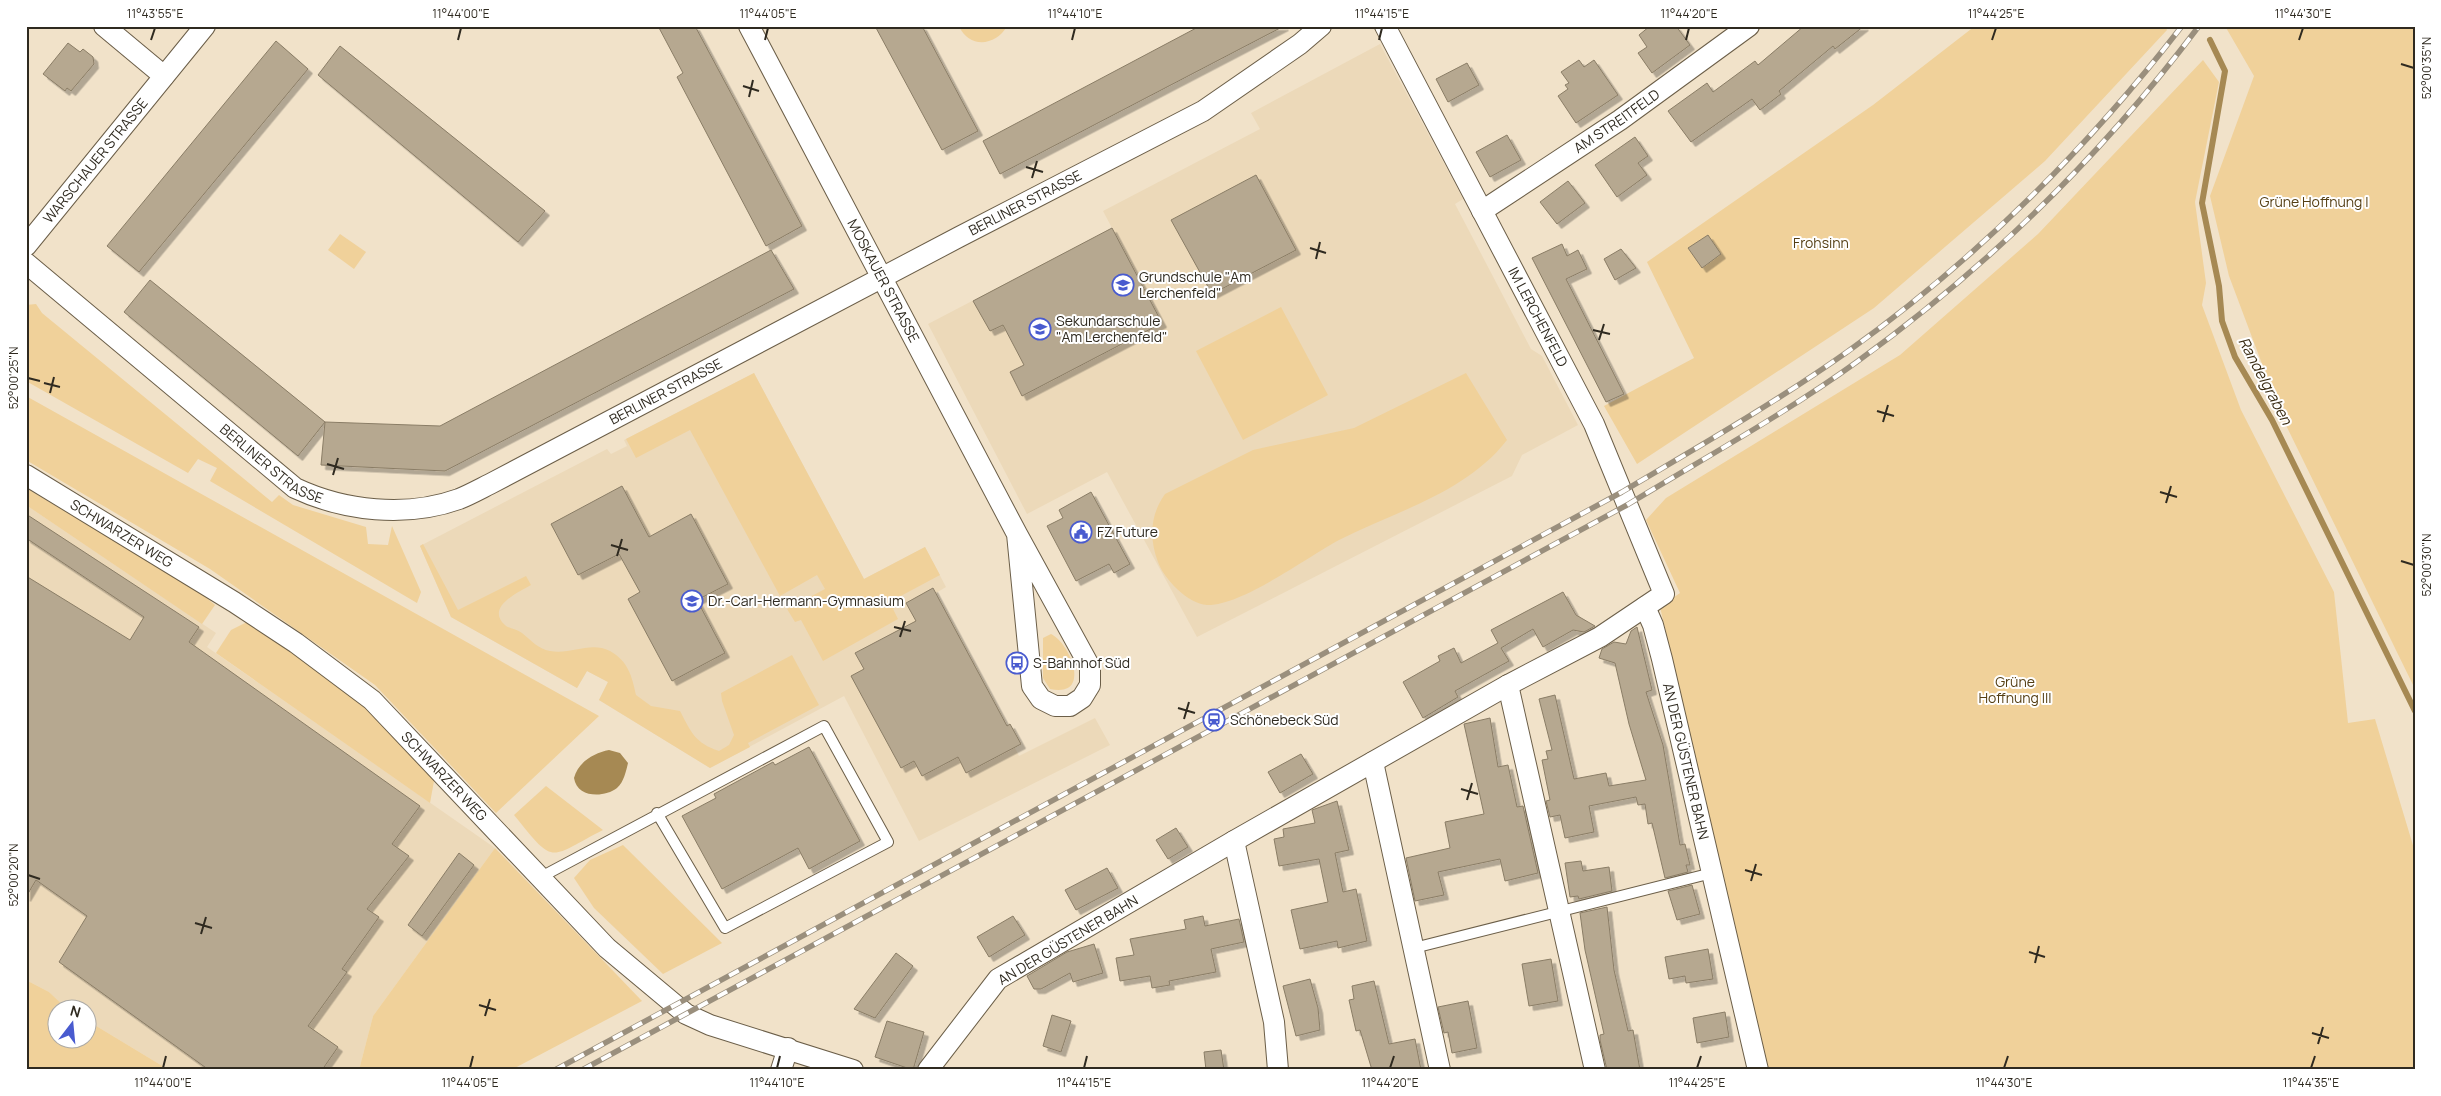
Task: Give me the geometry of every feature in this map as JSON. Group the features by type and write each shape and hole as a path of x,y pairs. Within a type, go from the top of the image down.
{"street":[{"path":"104,26 164,76"},
{"name":"WARSCHAUER STRASSE","path":"26,246 204,26"},
{"name":"MOSKAUER STRASSE","path":"749,26 1017,534 1090,667 1090,685 1082,698 1070,706 1055,706 1041,699 1032,686 1017,534"},
{"name":"BERLINER STRASSE","path":"26,263 294,488 319,499 346,506 390,509 427,506 458,499 482,488 881,278 1203,112 1300,44 1321,26"},
{"name":"IM LERCHENFELD","path":"1385,26 1594,424 1664,594 1644,607"},
{"name":"AM STREITFELD","path":"1482,211 1620,120 1749,26"},
{"name":"SCHWARZER WEG","path":"26,475 234,602 296,643 372,700 607,948 686,1014 710,1025 853,1070"},
{"name":"AN DER GÜSTENER BAHN","path":"928,1070 998,979 1234,841 1508,685 1600,637 1644,607 1653,625 1662,659 1758,1070"},
{"path":"1508,685 1595,1070"},
{"path":"1373,762 1440,1070"},
{"path":"1234,841 1274,1022 1278,1070"},
{"path":"781,1070 788,1048"}],"lane":[{"path":"541,877 657,813 824,726 888,842 724,928 657,813"},
{"path":"1414,948 1712,873"}],"shaded area":[{"path":"1380,44 1463,199 1455,204 1531,349 1542,356 1578,425 1522,455 1512,476 1197,637 1107,472 1027,514 928,324 1112,228 1103,211 1260,129 1251,113"},
{"name":"Dr.-Carl-Hermann-Gymnasium","path":"754,373 864,579 925,547 946,587 936,593 1005,721 1001,723 1004,728 1010,724 1021,744 1015,748 1019,756 1095,718 1110,745 919,841 844,696 710,768 599,700 608,682 587,671 577,688 451,617 420,546 607,449 611,454 627,446 624,440"},
{"path":"26,505 216,633 207,647 495,848 373,1016 359,1070 169,1070 98,1027 98,998 55,998 49,992 26,980"},
{"path":"609,750 620,753 628,763 621,783 612,791 598,795 585,793 576,785 574,778 576,772 587,759"}],"green space":[{"path":"959,26 1007,26 996,38 983,42 969,39"},
{"name":"Frohsinn","path":"1975,26 2165,26 2167,30 2045,161 1874,308 1637,464 1604,406 1694,358 1647,262 1873,105"},
{"name":"Grüne Hoffnung I","path":"2225,26 2415,26 2415,689 2282,417 2229,276 2210,196 2254,76"},
{"name":"Grüne Hoffnung III","path":"2203,60 2219,82 2195,202 2206,283 2202,305 2241,410 2334,592 2348,723 2375,719 2415,852 2415,1070 1768,1070 1660,607 1680,593 1646,520 1666,498 1900,355 2038,234"},
{"path":"340,234 366,252 354,269 328,250"},
{"path":"36,304 42,313 272,502 279,495 293,505 366,527 368,544 388,545 392,526 421,592 417,603 210,481 217,468 198,459 188,473 26,381 26,305"},
{"path":"1281,307 1328,395 1243,440 1196,351"},
{"path":"754,373 864,579 925,547 940,575 897,598 898,606 893,609 898,619 823,661 801,620 795,622 787,609 825,589 817,575 780,596 690,430 636,458 626,439"},
{"path":"1466,373 1507,440 1471,474 1451,487 1406,510 1339,540 1256,589 1238,598 1221,603 1207,605 1192,600 1171,583 1161,569 1153,544 1152,527 1156,510 1165,494 1253,450 1354,428"},
{"path":"26,396 599,716 496,813 375,685 210,569 26,460"},
{"path":"26,488 197,590 215,605 202,624 26,505"},
{"path":"423,544 458,610 526,576 531,585 512,596 501,606 500,618 505,625 520,632 538,646 550,651 558,652 595,647 610,651 625,664 633,682 636,695 651,706 680,711 695,736 711,748 719,751 729,745 734,735 721,693 792,655 819,705 748,743 750,747 710,768 599,700 608,682 587,671 577,688 451,617 420,546"},
{"path":"247,622 270,635 357,698 430,771 434,781 430,803 216,653 231,630"},
{"path":"1051,634 1065,648 1071,658 1074,669 1074,678 1071,686 1063,690 1050,689 1043,678 1043,638"},
{"path":"546,786 603,830 562,851 546,850 514,815"},
{"path":"623,845 722,943 663,974 594,908 574,878 590,860"},
{"path":"495,848 642,1001 511,1070 359,1070 373,1016"},
{"path":"26,980 49,992 55,998 48,998 48,1048 98,1048 98,1027 169,1070 26,1070"}],"building":[{"path":"658,26 695,26 802,226 766,246 677,77 683,73"},
{"path":"875,26 922,26 978,131 942,150"},
{"path":"1200,26 1284,26 1000,174 983,141"},
{"path":"1650,26 1676,26 1690,45 1652,73 1638,53 1647,47 1639,35"},
{"path":"1804,26 1864,26 1835,49 1833,46 1779,91 1781,94 1760,110 1752,99 1691,142 1668,111 1707,83 1713,92 1755,61 1758,65"},
{"path":"276,41 308,69 139,272 107,246"},
{"path":"68,43 80,52 83,49 93,57 94,64 71,91 67,88 65,91 43,74"},
{"path":"340,46 545,211 518,242 318,75"},
{"path":"1579,60 1584,67 1594,60 1618,95 1576,123 1558,96 1568,89 1565,85 1569,83 1561,72"},
{"path":"1467,63 1479,85 1448,102 1436,79"},
{"path":"1507,135 1521,160 1490,177 1476,152"},
{"path":"1635,137 1648,156 1638,163 1647,175 1617,197 1595,165"},
{"path":"1256,175 1296,250 1212,294 1171,220"},
{"path":"1568,181 1585,203 1557,224 1540,202"},
{"path":"1112,228 1162,323 1022,396 1010,372 1024,365 1003,325 990,331 973,301"},
{"path":"1708,235 1721,254 1702,268 1688,248"},
{"path":"1562,244 1567,256 1578,250 1587,269 1566,279 1624,394 1606,402 1532,258"},
{"path":"1621,249 1636,268 1615,280 1604,259"},
{"path":"771,250 794,289 445,471 321,465 325,422 440,426"},
{"path":"150,280 325,422 298,456 124,312"},
{"path":"622,486 649,537 691,514 728,584 697,600 725,653 672,681 628,599 640,592 619,554 578,575 551,524"},
{"name":"FZ Future","path":"1091,492 1130,564 1114,573 1109,564 1076,581 1047,526 1063,518 1059,510"},
{"path":"26,514 199,627 189,642 420,806 392,844 409,856 367,909 379,917 342,969 347,972 308,1026 338,1047 322,1070 209,1070 59,962 87,916 36,880 26,897 26,576 130,640 144,617 26,538"},
{"path":"933,588 1007,726 1010,724 1021,744 966,773 958,757 922,776 914,761 901,768 851,676 864,669 855,653 916,621 906,603"},
{"path":"1563,592 1576,615 1595,626 1584,632 1573,630 1543,647 1533,629 1501,648 1509,661 1455,691 1458,697 1423,718 1403,682 1440,661 1438,656 1454,648 1461,663 1498,643 1491,630"},
{"path":"1637,627 1652,690 1646,692 1663,745 1680,845 1685,844 1690,865 1686,865 1688,872 1665,878 1652,823 1648,824 1645,804 1638,805 1636,797 1589,806 1594,832 1565,838 1560,815 1550,817 1546,801 1550,800 1542,760 1548,759 1546,751 1552,750 1539,699 1555,695 1574,779 1606,773 1609,786 1646,780 1629,724 1615,663 1599,658 1602,649 1614,642 1626,644 1631,631"},
{"path":"1490,718 1498,767 1508,765 1517,807 1523,806 1538,873 1505,881 1500,859 1438,872 1444,895 1415,901 1406,858 1450,848 1445,822 1484,814 1464,724"},
{"path":"809,747 860,841 809,869 798,848 722,889 682,816 716,798 714,794 773,762 775,765"},
{"path":"1301,754 1313,774 1280,793 1268,772"},
{"path":"1337,801 1349,850 1335,853 1343,892 1356,889 1367,941 1338,948 1337,941 1300,949 1291,910 1328,902 1319,859 1279,866 1274,839 1284,837 1283,829 1315,823 1312,810"},
{"path":"1176,828 1188,847 1168,859 1156,840"},
{"path":"459,853 474,865 422,936 408,925"},
{"path":"1581,861 1583,871 1609,867 1612,891 1579,899 1578,896 1570,897 1565,863"},
{"path":"1107,868 1118,888 1076,910 1065,890"},
{"path":"1692,885 1700,914 1677,920 1668,891"},
{"path":"1607,907 1614,970 1628,1031 1633,1030 1640,1070 1607,1070 1600,1040 1600,1035 1604,1034 1585,950 1580,913"},
{"path":"1013,916 1025,935 989,957 977,937"},
{"path":"1203,916 1205,926 1239,919 1244,942 1211,949 1216,972 1169,981 1170,985 1152,988 1150,976 1120,981 1116,958 1134,955 1130,939 1186,929 1184,920"},
{"path":"1094,944 1103,973 1073,982 1070,973 1041,989 1034,989 1027,976 1067,952"},
{"path":"1708,949 1713,979 1686,983 1685,976 1669,979 1665,957"},
{"path":"896,953 913,966 875,1018 854,1009"},
{"path":"1551,959 1558,1001 1529,1006 1522,964"},
{"path":"1310,979 1318,1008 1320,1030 1296,1036 1283,986"},
{"path":"1374,981 1389,1044 1415,1039 1421,1070 1372,1070 1360,1030 1356,1031 1349,1000 1354,999 1352,986"},
{"path":"1468,1001 1477,1048 1452,1053 1448,1032 1444,1033 1438,1007"},
{"path":"1725,1012 1729,1037 1697,1043 1693,1018"},
{"path":"1052,1015 1071,1021 1061,1052 1043,1046"},
{"path":"887,1021 924,1032 913,1070 875,1057"},
{"path":"1221,1050 1224,1070 1206,1070 1204,1052"}],"waterway":[{"name":"Randelgraben","path":"2210,40 2225,71 2202,203 2219,286 2222,321 2235,357 2272,420 2415,711"}],"railway":[{"path":"555,1070 1622,492 1792,389 1894,317 1983,242 2026,201 2107,116 2182,26"},
{"path":"582,1070 1627,505 1802,399 1858,361 1906,325 1998,247 2041,206 2124,119 2199,26"}],"place":[{"name":"Grundschule \"Am Lerchenfeld\"","path":"1123,285"},
{"name":"Sekundarschule \"Am Lerchenfeld\"","path":"1040,329"},
{"name":"FZ Future","path":"1081,532"},
{"name":"Dr.-Carl-Hermann-Gymnasium","path":"692,601"},
{"name":"S-Bahnhof Süd","path":"1017,663"},
{"name":"Schönebeck Süd","path":"1214,720"}]}
